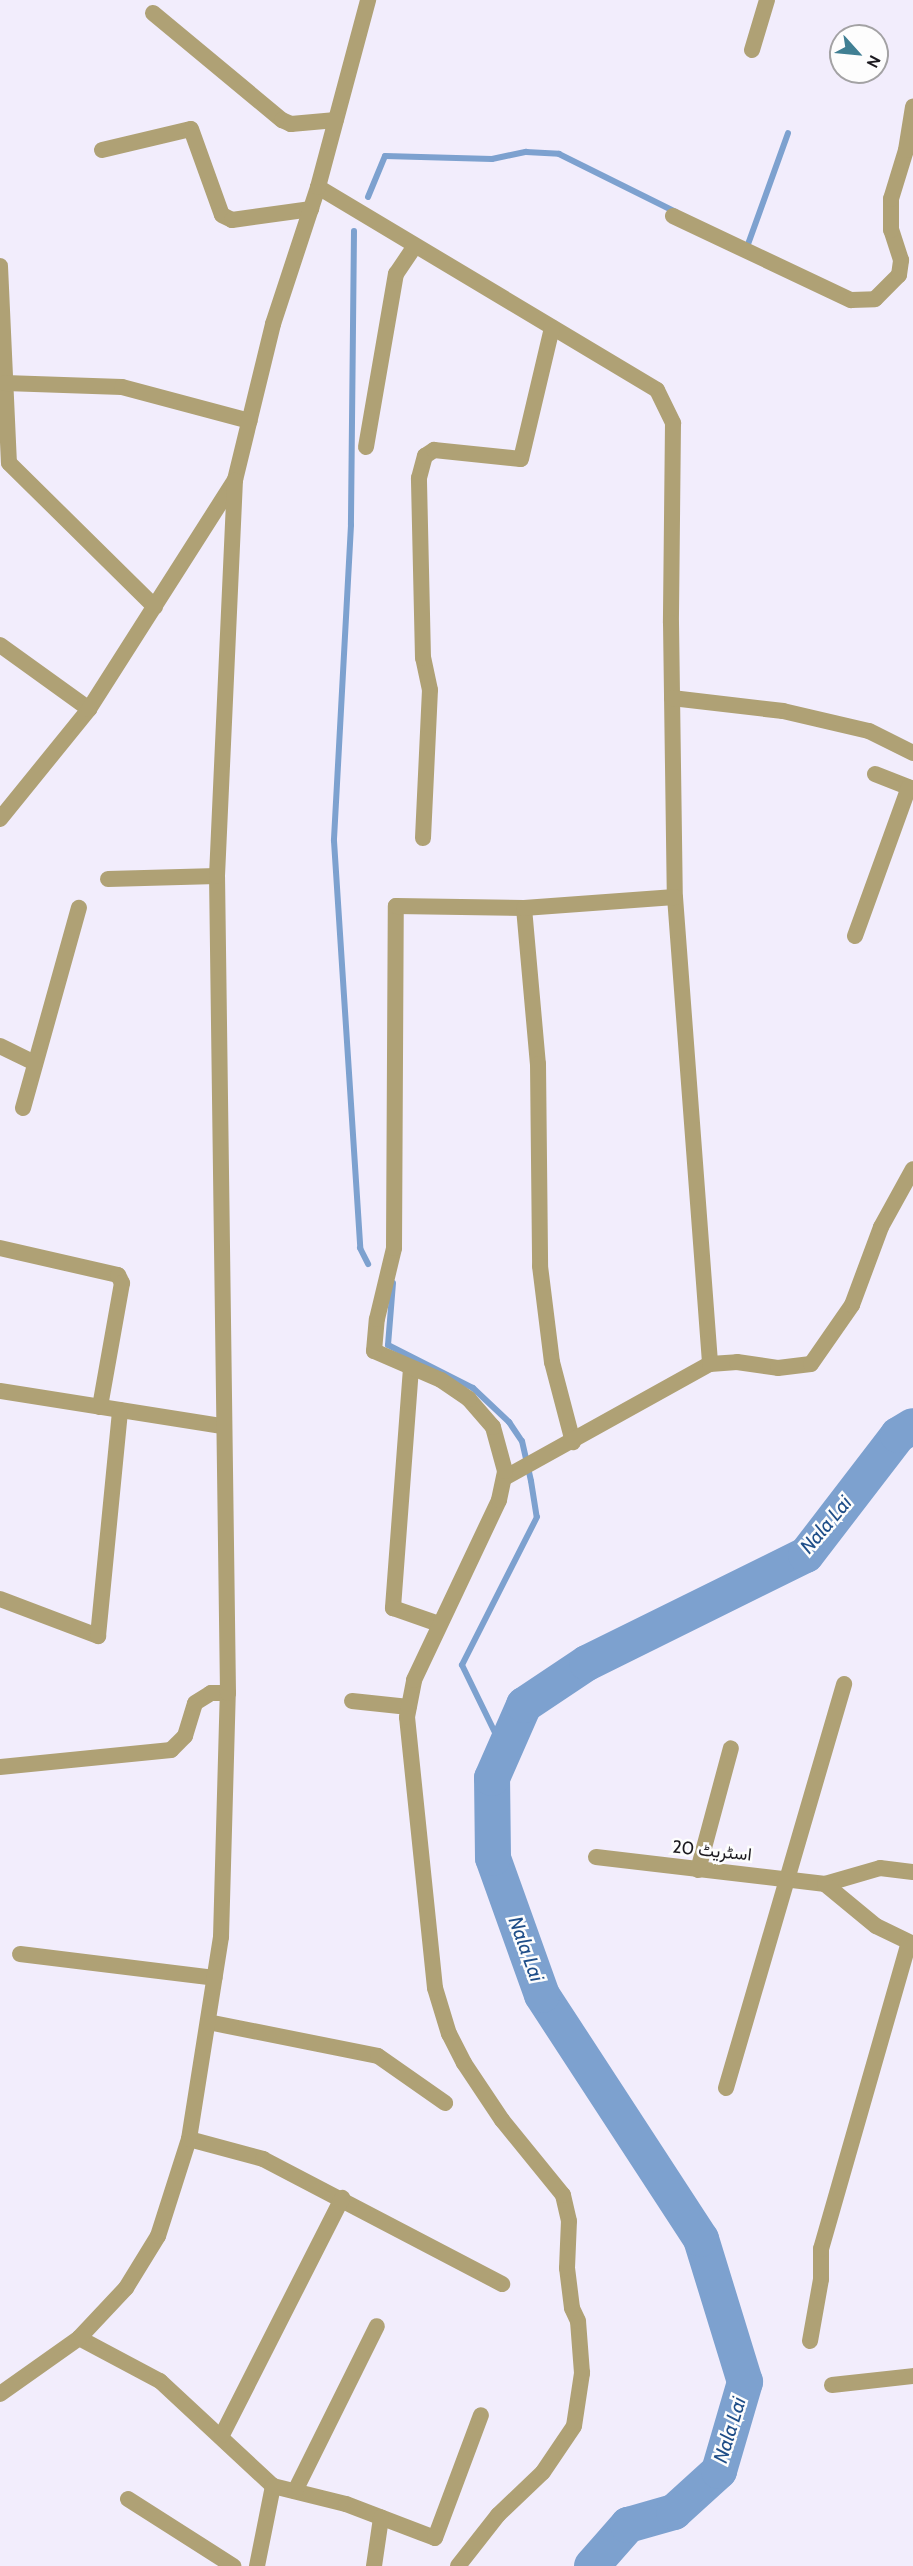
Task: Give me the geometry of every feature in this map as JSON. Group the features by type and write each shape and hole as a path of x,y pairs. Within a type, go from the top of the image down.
{"street":[{"path":"0,2394 79,2338 126,2288 149,2255 189,2139 215,1978 221,1937 228,1693 222,1426 217,876 235,480 273,324 318,187 368,0"},
{"path":"752,50 767,0"},
{"path":"153,13 282,120 291,124 336,120"},
{"path":"673,216 851,300 875,299 899,275 901,260 891,231 891,199 906,150 913,107"},
{"path":"102,150 191,129 222,215 232,220 310,209"},
{"path":"318,187 657,390 673,423 672,698 675,897 710,1364"},
{"path":"366,447 396,274 415,246"},
{"path":"0,266 9,462 155,607"},
{"path":"423,838 430,690 423,658 419,478 425,456 434,450 521,459 552,328"},
{"path":"5,383 122,387 250,421"},
{"path":"0,819 89,710 235,480"},
{"path":"0,645 89,710"},
{"path":"672,698 783,711 869,731 913,753"},
{"path":"855,936 911,788 875,774"},
{"path":"108,879 217,876"},
{"path":"458,2566 498,2515 543,2472 574,2426 582,2373 578,2321 572,2308 567,2268 569,2221 562,2195 502,2120 464,2063 449,2034 435,1988 413,1787 409,1707 414,1680 439,1623 500,1500 504,1478 499,1441 483,1413 441,1380 374,1351 377,1318 394,1248 396,906 524,908 675,897"},
{"path":"22,1108 79,908"},
{"path":"524,908 538,1064 540,1266 552,1362 573,1442"},
{"path":"0,1046 35,1063"},
{"path":"504,1478 540,1461 710,1364 737,1362 778,1368 811,1364 852,1305 881,1227 913,1169"},
{"path":"0,1248 118,1275 122,1283 100,1407"},
{"path":"411,1368 393,1608 439,1623"},
{"path":"0,1391 222,1426"},
{"path":"0,1599 98,1636 120,1410"},
{"path":"726,2088 771,1944 786,1878 843,1684"},
{"path":"0,1767 171,1750 186,1736 195,1703 211,1693 228,1693"},
{"path":"351,1701 409,1707"},
{"path":"698,1870 731,1748"},
{"name":"اسٹریٹ 20","path":"596,1857 825,1884 880,1868 913,1872"},
{"path":"810,2341 821,2279 821,2249 911,1943 876,1926 825,1884"},
{"path":"20,1954 215,1978"},
{"path":"208,2022 378,2056 445,2103"},
{"path":"189,2139 263,2159 342,2198 502,2284"},
{"path":"222,2435 342,2198"},
{"path":"295,2491 377,2326"},
{"path":"79,2338 160,2381 222,2435 273,2486 346,2504 435,2538 481,2415"},
{"path":"832,2385 913,2376"},
{"path":"257,2566 273,2486"},
{"path":"128,2499 232,2566"},
{"path":"374,2566 381,2518"}],"waterway":[{"path":"747,247 788,133"},
{"path":"368,197 385,156 492,159 526,152 559,154 676,212"},
{"path":"354,231 351,525 334,841 360,1248 368,1264"},
{"path":"393,1283 388,1345 473,1388 509,1422 522,1441 537,1517 462,1665 504,1751"},
{"name":"Nala Lai","path":"592,2566 628,2525 674,2512 719,2471 745,2382 701,2239 542,1995 493,1858 492,1778 524,1705 587,1663 806,1555 898,1435 913,1426"}]}
